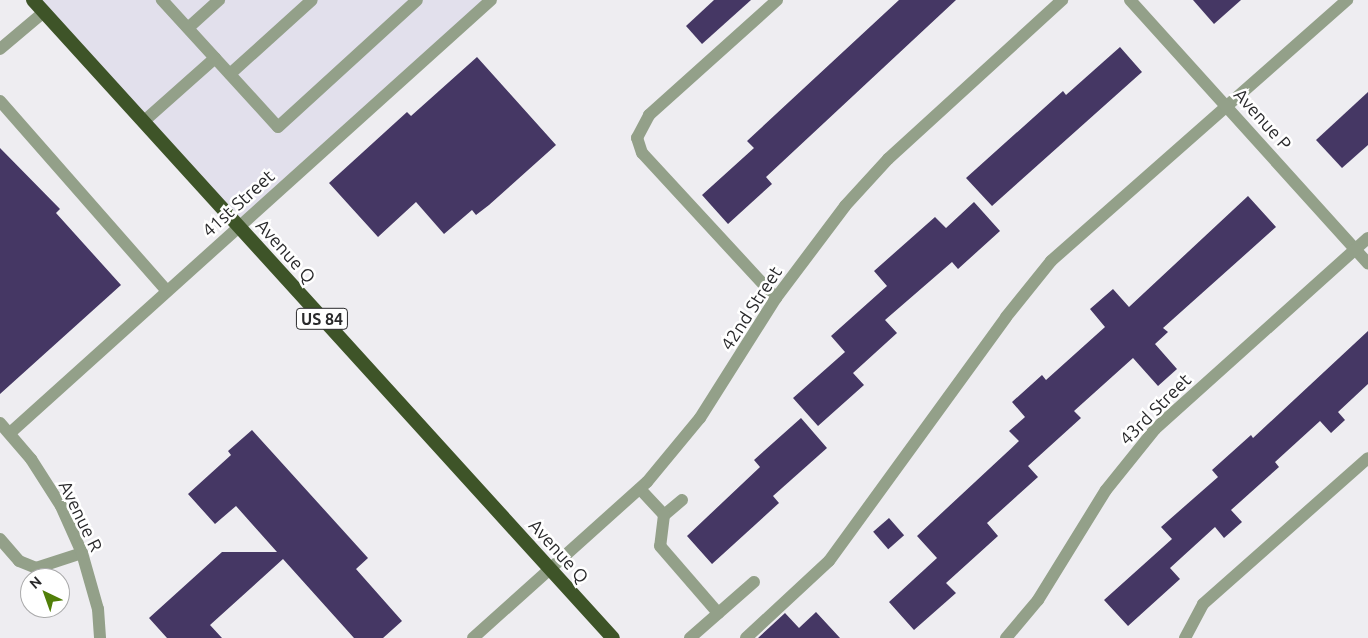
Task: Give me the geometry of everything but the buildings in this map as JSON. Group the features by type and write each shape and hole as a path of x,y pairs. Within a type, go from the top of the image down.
{"highway":[{"name":"Avenue Q","path":"33,0 612,638"}],"street":[{"path":"162,0 278,127 416,0"},
{"path":"188,28 219,0"},
{"path":"230,74 312,0"},
{"name":"41st Street","path":"10,433 491,0"},
{"path":"776,298 642,153 637,138 649,116 778,0"},
{"name":"42nd Street","path":"473,638 552,571 640,489 700,418 776,298 845,206 888,159 1062,0"},
{"name":"Avenue P","path":"1130,0 1229,106 1368,263"},
{"path":"746,638 829,562 1006,317 1051,261 1229,106 1346,0"},
{"path":"0,49 44,12"},
{"path":"143,122 215,58"},
{"path":"0,101 167,291"},
{"name":"43rd Street","path":"1006,638 1038,600 1112,483 1155,429 1368,238"},
{"name":"Avenue R","path":"0,423 32,460 61,506 82,553 98,609 100,638"},
{"path":"1184,638 1203,604 1368,458"},
{"path":"640,489 664,516"},
{"path":"682,500 664,516 660,546 718,613"},
{"path":"0,539 19,561 36,568 82,553"},
{"path":"690,638 754,582"}],"shaded area":[{"path":"33,0 491,0 238,226"}]}
